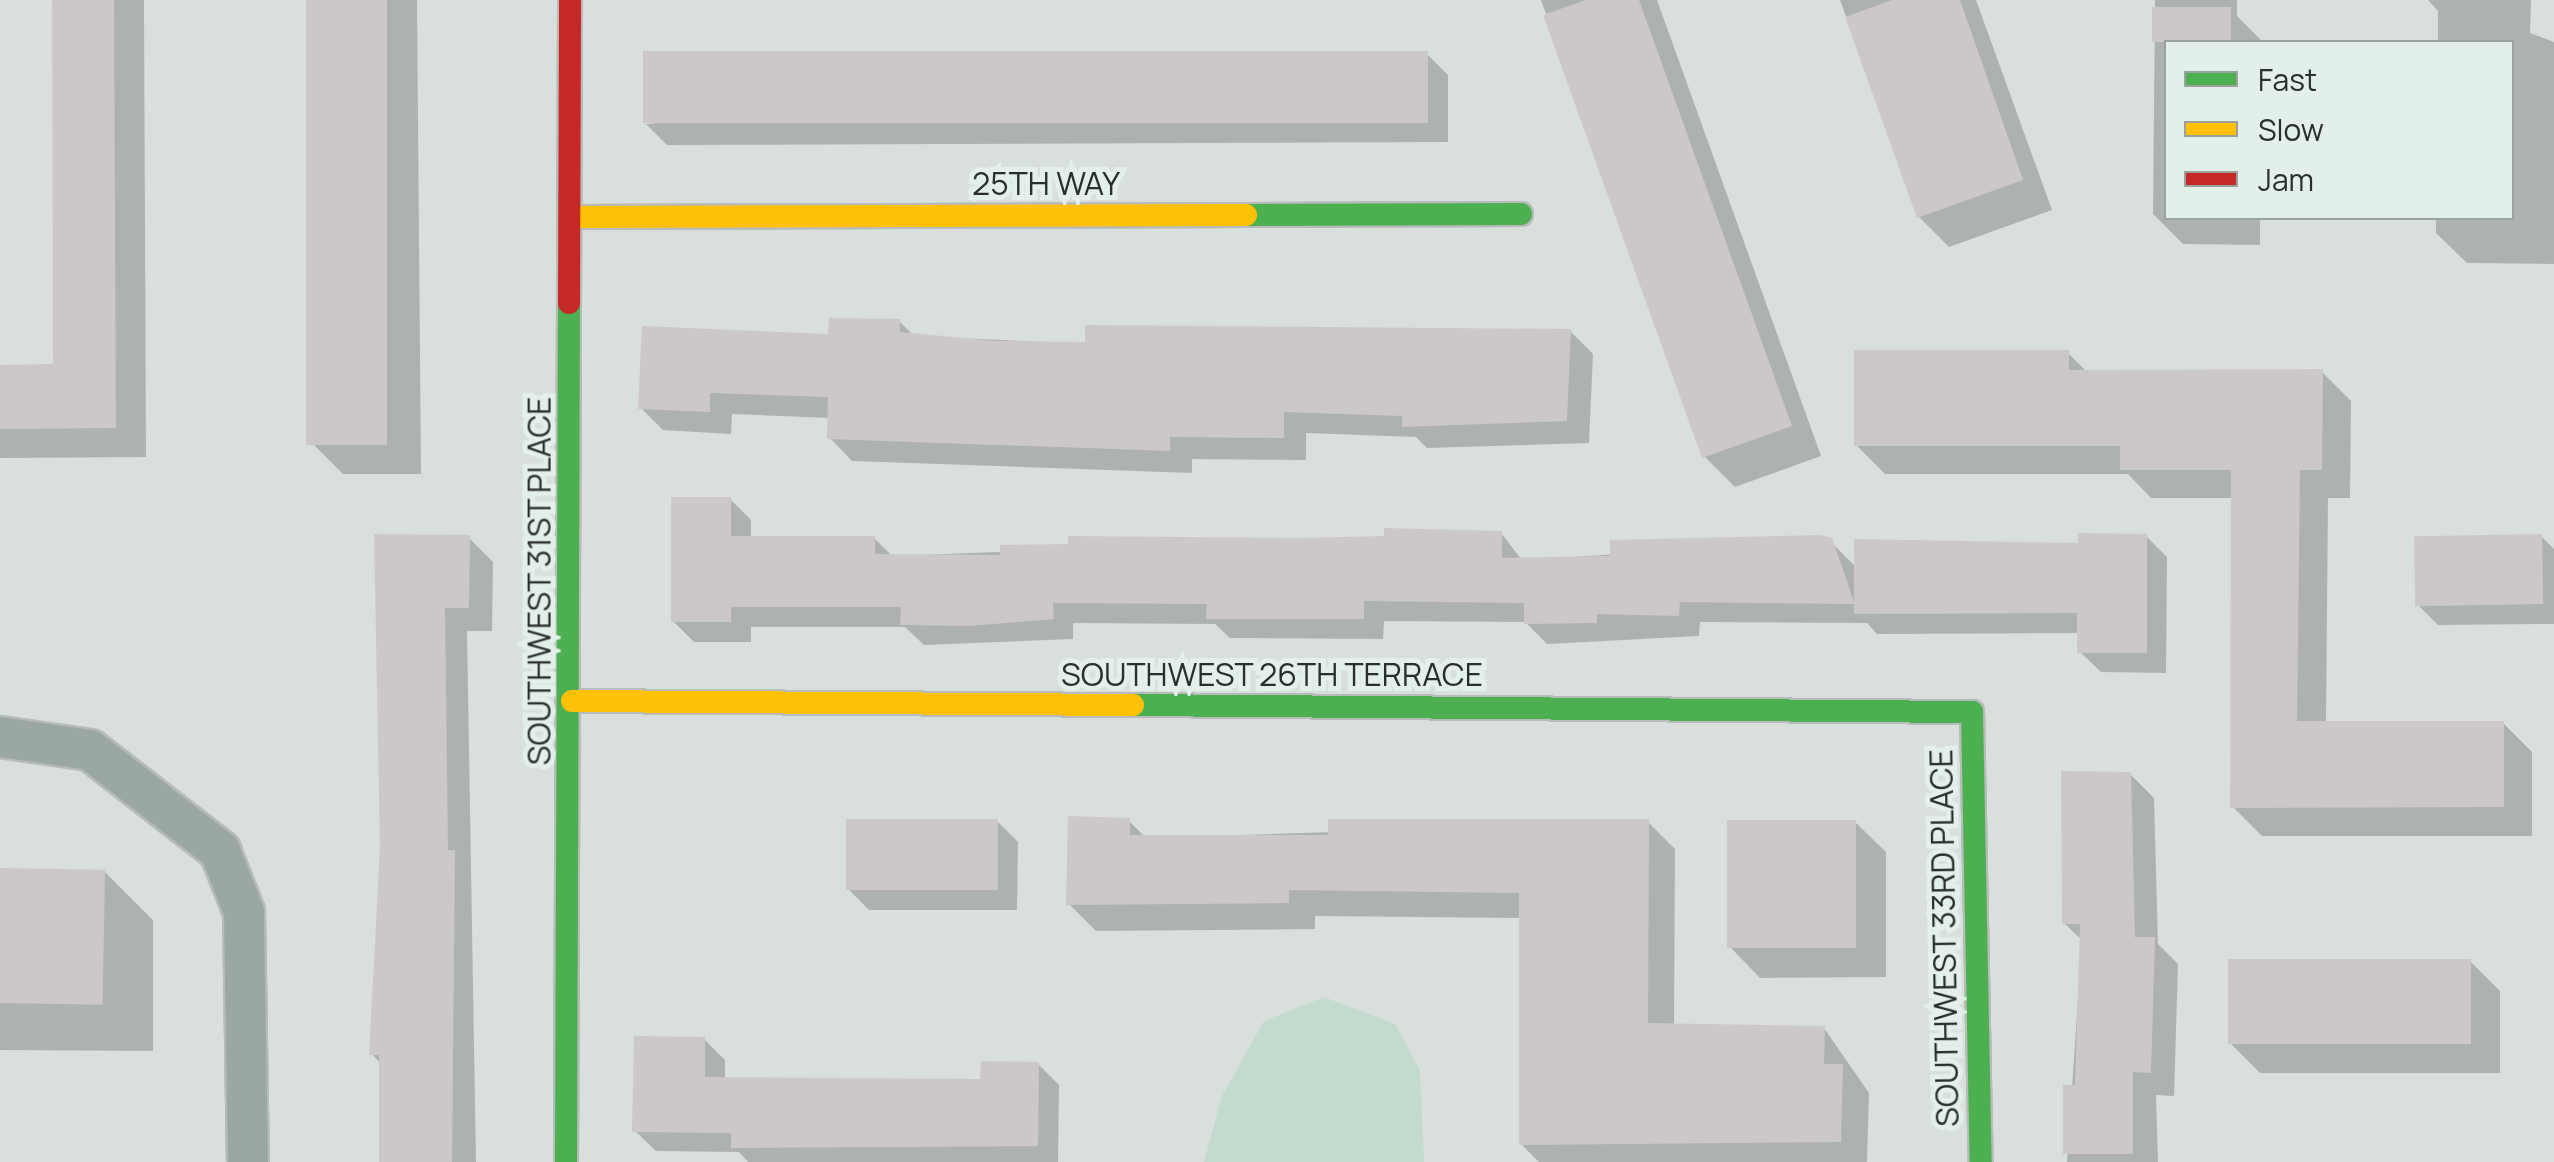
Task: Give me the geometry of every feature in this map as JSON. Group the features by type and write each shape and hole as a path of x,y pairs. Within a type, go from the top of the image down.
{"street":[{"name":"SOUTHWEST 31ST PLACE","path":"566,1162 572,701 570,0"},
{"name":"25TH WAY","path":"572,217 1520,214"},
{"name":"SOUTHWEST 26TH TERRACE","path":"572,701 1972,712"},
{"name":"SOUTHWEST 33RD PLACE","path":"1972,712 1982,1162"},
{"path":"0,737 90,750 157,793 220,850 244,912 248,1162"}],"green space":[{"path":"1324,997 1395,1024 1420,1070 1424,1162 1204,1162 1222,1096 1264,1021"}],"building":[{"path":"52,0 114,0 116,428 0,429 0,365 53,364"},
{"path":"306,0 387,0 387,445 306,445"},
{"path":"1586,0 1639,0 1792,426 1702,458 1543,15"},
{"path":"1892,0 1960,0 2023,180 1917,218 1845,17"},
{"path":"2152,7 2231,7 2231,40 2152,42"},
{"path":"643,51 1428,51 1428,123 643,123"},
{"path":"829,318 900,319 900,332 996,341 1085,342 1085,325 1571,329 1567,421 1402,427 1402,416 1284,412 1284,438 1170,437 1170,451 827,439 828,397 710,393 710,412 638,409 642,326 828,334"},
{"path":"1854,350 2069,350 2069,370 2323,369 2322,470 2300,470 2297,721 2504,721 2504,807 2230,808 2231,470 2120,470 2120,446 1854,446"},
{"path":"671,497 731,497 731,536 875,536 875,554 1000,555 1000,545 1068,544 1068,536 1384,536 1384,528 1502,531 1502,558 1610,556 1610,540 1820,535 1832,538 1854,602 1854,539 2078,543 2078,533 2147,534 2147,653 2077,653 2077,613 1854,614 1854,604 1680,602 1679,616 1597,614 1597,623 1524,624 1524,603 1364,601 1364,619 1206,619 1207,604 1053,603 1054,619 970,626 900,625 901,607 731,607 731,622 671,622"},
{"path":"374,534 470,535 469,608 445,608 448,850 455,850 452,1162 379,1162 379,1055 369,1055 380,848"},
{"path":"2542,534 2543,604 2415,606 2414,536"},
{"path":"2061,771 2131,772 2135,937 2155,937 2151,1073 2133,1072 2133,1154 2063,1154 2063,1085 2075,1085 2080,924 2062,924"},
{"path":"1068,816 1130,818 1130,835 1328,835 1328,819 1649,819 1648,1023 1825,1026 1824,1064 1843,1064 1841,1142 1519,1145 1519,893 1289,890 1289,903 1066,905"},
{"path":"846,819 998,819 998,890 846,890"},
{"path":"1727,820 1856,820 1856,948 1727,948"},
{"path":"0,868 105,870 103,1005 0,1003"},
{"path":"2228,959 2471,959 2471,1044 2228,1044"},
{"path":"634,1036 705,1037 705,1077 980,1079 981,1061 1039,1062 1038,1146 731,1148 731,1133 632,1132"}],"traffic: fast":[{"path":"1246,215 1521,214"},
{"path":"566,1162 569,303"},
{"path":"1133,705 1972,712 1981,1162"}],"traffic: slow":[{"path":"572,217 1246,215"},
{"path":"572,701 1133,705"}],"traffic: jam":[{"path":"569,303 570,0"}]}
